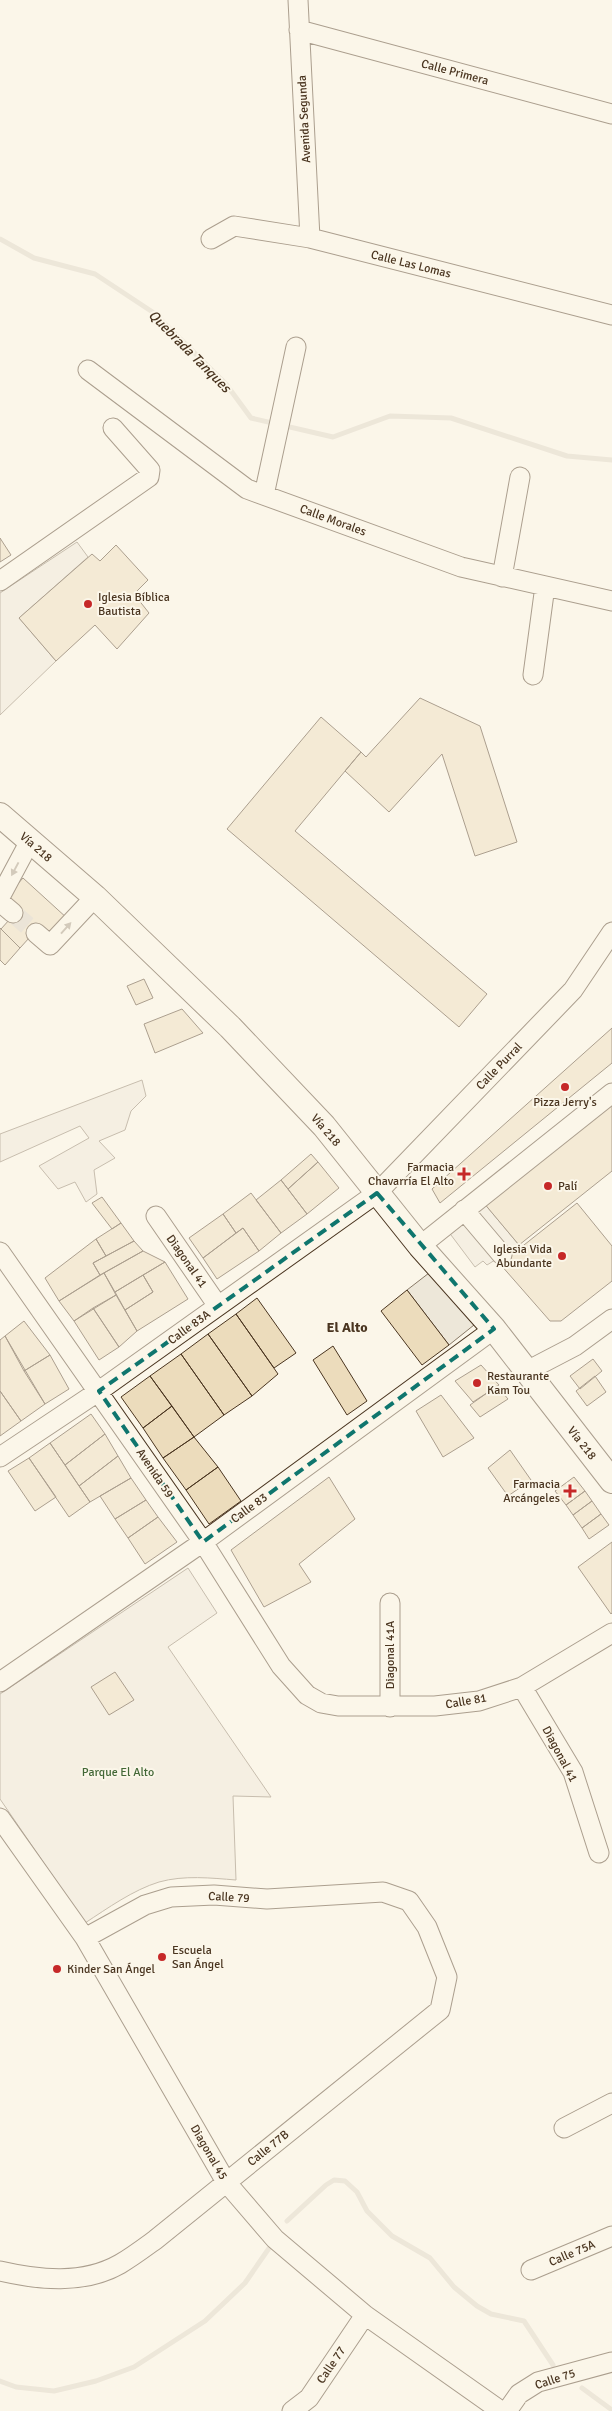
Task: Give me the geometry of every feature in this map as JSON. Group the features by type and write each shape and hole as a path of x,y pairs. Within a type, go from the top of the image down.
{"main road":[{"name":"Vía 218","path":"0,815 95,897 250,1049 324,1126 420,1246 494,1329 612,1481"}],"street":[{"name":"Avenida Segunda","path":"298,0 310,238"},
{"name":"Calle Primera","path":"299,30 612,114"},
{"name":"Calle Las Lomas","path":"211,239 234,226 310,238 612,315"},
{"path":"264,495 296,347"},
{"name":"Calle Morales","path":"88,370 247,489 461,567 612,601"},
{"path":"0,581 149,477 150,470 113,428"},
{"path":"502,577 520,477"},
{"path":"533,675 545,586"},
{"path":"0,897 30,841"},
{"path":"36,933 50,945 95,897"},
{"name":"Calle Purral","path":"377,1193 573,990 612,932"},
{"path":"420,1246 612,1093"},
{"name":"Calle 83A","path":"0,1457 99,1391 377,1193"},
{"path":"464,1210 502,1255"},
{"name":"Diagonal 41","path":"156,1216 218,1306"},
{"name":"Avenida 59","path":"0,1252 99,1391 202,1542 282,1666 307,1695"},
{"path":"527,1371 575,1346 612,1319"},
{"name":"Calle 83","path":"0,1682 202,1542 494,1329"},
{"name":"Diagonal 41A","path":"390,1603 390,1707"},
{"name":"Calle 81","path":"307,1695 321,1703 338,1706 436,1706 480,1701 522,1687 612,1633"},
{"name":"Diagonal 41","path":"522,1687 572,1772 599,1853"},
{"name":"Diagonal 45","path":"0,1818 85,1938 226,2182 275,2239 365,2315 501,2411"},
{"name":"Calle 79","path":"85,1938 145,1905 171,1897 214,1895 267,1899 383,1892 409,1901 427,1927 447,1978 440,2010"},
{"name":"Calle 77B","path":"0,2271 40,2280 81,2277 118,2265 155,2240 440,2010"},
{"path":"564,2128 612,2103"},
{"name":"Calle 75A","path":"531,2270 612,2236"},
{"name":"Calle 77","path":"292,2411 309,2398 365,2315"},
{"name":"Calle 75","path":"507,2411 519,2394 538,2382 612,2362"}],"highlighted area":[{"path":"377,1193 494,1329 203,1542 99,1391"}],"green space":[{"path":"142,1080 146,1096 131,1111 125,1130 99,1141 115,1158 94,1170 97,1194 86,1202 75,1182 58,1189 39,1166 89,1138 80,1126 0,1162 0,1134"},
{"name":"Parque El Alto","path":"188,1568 217,1613 168,1647 271,1797 233,1796 236,1880 188,1878 159,1882 130,1895 85,1923 0,1799 0,1694"}],"shaded area":[{"path":"77,542 88,557 19,618 56,661 0,715 0,593"},
{"path":"483,1202 519,1245 487,1265 483,1261 475,1267 448,1231"},
{"path":"429,1273 474,1325 449,1345 407,1290"}],"building":[{"path":"0,538 11,555 0,562"},
{"name":"Iglesia Bíblica Bautista","path":"116,545 148,580 134,594 149,613 117,649 95,625 56,661 19,618 92,554 100,561"},
{"path":"420,698 480,726 517,842 475,856 442,754 389,812 345,771 361,752 366,757"},
{"path":"321,717 361,752 295,831 487,994 459,1027 227,829"},
{"path":"23,878 68,919 51,938 39,927 20,948 1,929 18,910 5,898"},
{"path":"0,928 20,948 5,965 0,960"},
{"path":"144,979 153,998 136,1005 127,986"},
{"path":"182,1009 203,1033 155,1053 144,1024"},
{"path":"612,1028 612,1063 440,1203 432,1189"},
{"name":"Palí","path":"612,1100 612,1171 519,1245 483,1202"},
{"path":"311,1154 318,1162 288,1189 281,1180"},
{"path":"318,1162 339,1188 307,1214 288,1189"},
{"path":"281,1180 307,1214 281,1233 256,1200"},
{"path":"251,1193 281,1233 259,1251 243,1228 236,1233 223,1214"},
{"path":"102,1197 121,1223 112,1229 92,1203"},
{"name":"Iglesia Vida Abundante","path":"577,1203 612,1246 612,1281 561,1321 550,1321 500,1264"},
{"path":"223,1214 236,1233 203,1258 189,1238"},
{"path":"121,1223 134,1241 106,1256 96,1239"},
{"path":"243,1228 259,1251 217,1279 203,1258"},
{"path":"96,1239 106,1256 93,1263 100,1275 59,1301 45,1278"},
{"path":"134,1241 143,1251 100,1275 93,1263"},
{"path":"143,1251 165,1262 115,1292 104,1273"},
{"path":"165,1262 188,1299 137,1331 125,1310 153,1292 143,1275"},
{"path":"104,1273 116,1295 74,1321 59,1301"},
{"path":"143,1275 153,1292 125,1310 115,1292"},
{"path":"407,1290 449,1345 422,1365 381,1311"},
{"path":"116,1295 137,1331 119,1347 93,1308"},
{"path":"257,1298 296,1353 274,1368 236,1314"},
{"path":"93,1308 119,1347 99,1360 74,1321"},
{"path":"236,1314 278,1374 252,1396 208,1334"},
{"path":"24,1321 50,1355 24,1371 5,1336"},
{"path":"208,1334 252,1396 224,1415 181,1354"},
{"path":"5,1336 45,1404 21,1421 0,1391 0,1340"},
{"path":"333,1346 367,1401 347,1415 313,1360"},
{"path":"181,1354 224,1415 194,1437 150,1376"},
{"path":"50,1355 69,1389 45,1404 24,1371"},
{"path":"593,1359 602,1371 580,1389 570,1376"},
{"name":"Restaurante Kam Tou","path":"481,1365 499,1385 473,1402 455,1381"},
{"path":"150,1376 172,1406 143,1428 121,1397"},
{"path":"595,1376 606,1392 587,1406 576,1391"},
{"path":"497,1386 508,1399 480,1417 470,1405"},
{"path":"0,1391 21,1421 0,1436"},
{"path":"441,1395 474,1438 443,1457 416,1411"},
{"path":"172,1406 194,1437 163,1458 143,1428"},
{"path":"91,1414 105,1434 65,1465 50,1443"},
{"path":"105,1434 118,1456 79,1486 65,1465"},
{"path":"194,1437 218,1467 186,1490 163,1458"},
{"path":"50,1443 90,1502 69,1517 29,1458"},
{"path":"510,1450 531,1480 508,1496 488,1468"},
{"path":"118,1456 131,1478 90,1502 79,1486"},
{"path":"29,1458 56,1497 35,1511 8,1471"},
{"path":"218,1467 241,1501 209,1524 186,1490"},
{"path":"329,1477 355,1519 299,1564 311,1582 264,1607 231,1550"},
{"name":"Farmacia Arcángeles","path":"574,1477 585,1491 566,1505 555,1491"},
{"path":"131,1478 146,1500 115,1519 100,1496"},
{"path":"585,1491 592,1501 573,1515 566,1505"},
{"path":"146,1500 158,1517 128,1538 115,1519"},
{"path":"592,1501 601,1514 582,1528 573,1515"},
{"path":"601,1514 609,1525 589,1539 582,1528"},
{"path":"158,1517 177,1542 145,1564 128,1538"},
{"path":"612,1542 612,1613 611,1614 578,1567"},
{"path":"115,1672 134,1700 109,1715 91,1687"}],"waterway":[{"name":"Quebrada Tanques","path":"0,239 34,258 95,274 154,313 226,384 251,418 333,437 390,416 451,418 567,456 612,460"},
{"path":"287,2221 326,2185 334,2180 345,2181 357,2192 367,2211 392,2236 430,2258 454,2287 477,2306 491,2314 524,2321 553,2365"},
{"path":"0,2381 16,2387 54,2391 96,2381 134,2367 205,2321 245,2283 274,2241"},
{"path":"582,2388 612,2410"}],"tunnel":[{"path":"13,913 36,933"}],"place":[{"name":"Iglesia Bíblica Bautista","path":"88,604"},
{"name":"Pizza Jerry's","path":"565,1087"},
{"name":"Farmacia Chavarría El Alto","path":"464,1174"},
{"name":"Palí","path":"548,1186"},
{"name":"Iglesia Vida Abundante","path":"562,1256"},
{"name":"Restaurante Kam Tou","path":"477,1383"},
{"name":"Farmacia Arcángeles","path":"570,1491"},
{"name":"Escuela San Ángel","path":"162,1957"},
{"name":"Kinder San Ángel","path":"57,1969"}],"district":[{"name":"El Alto","path":"347,1327"}]}
